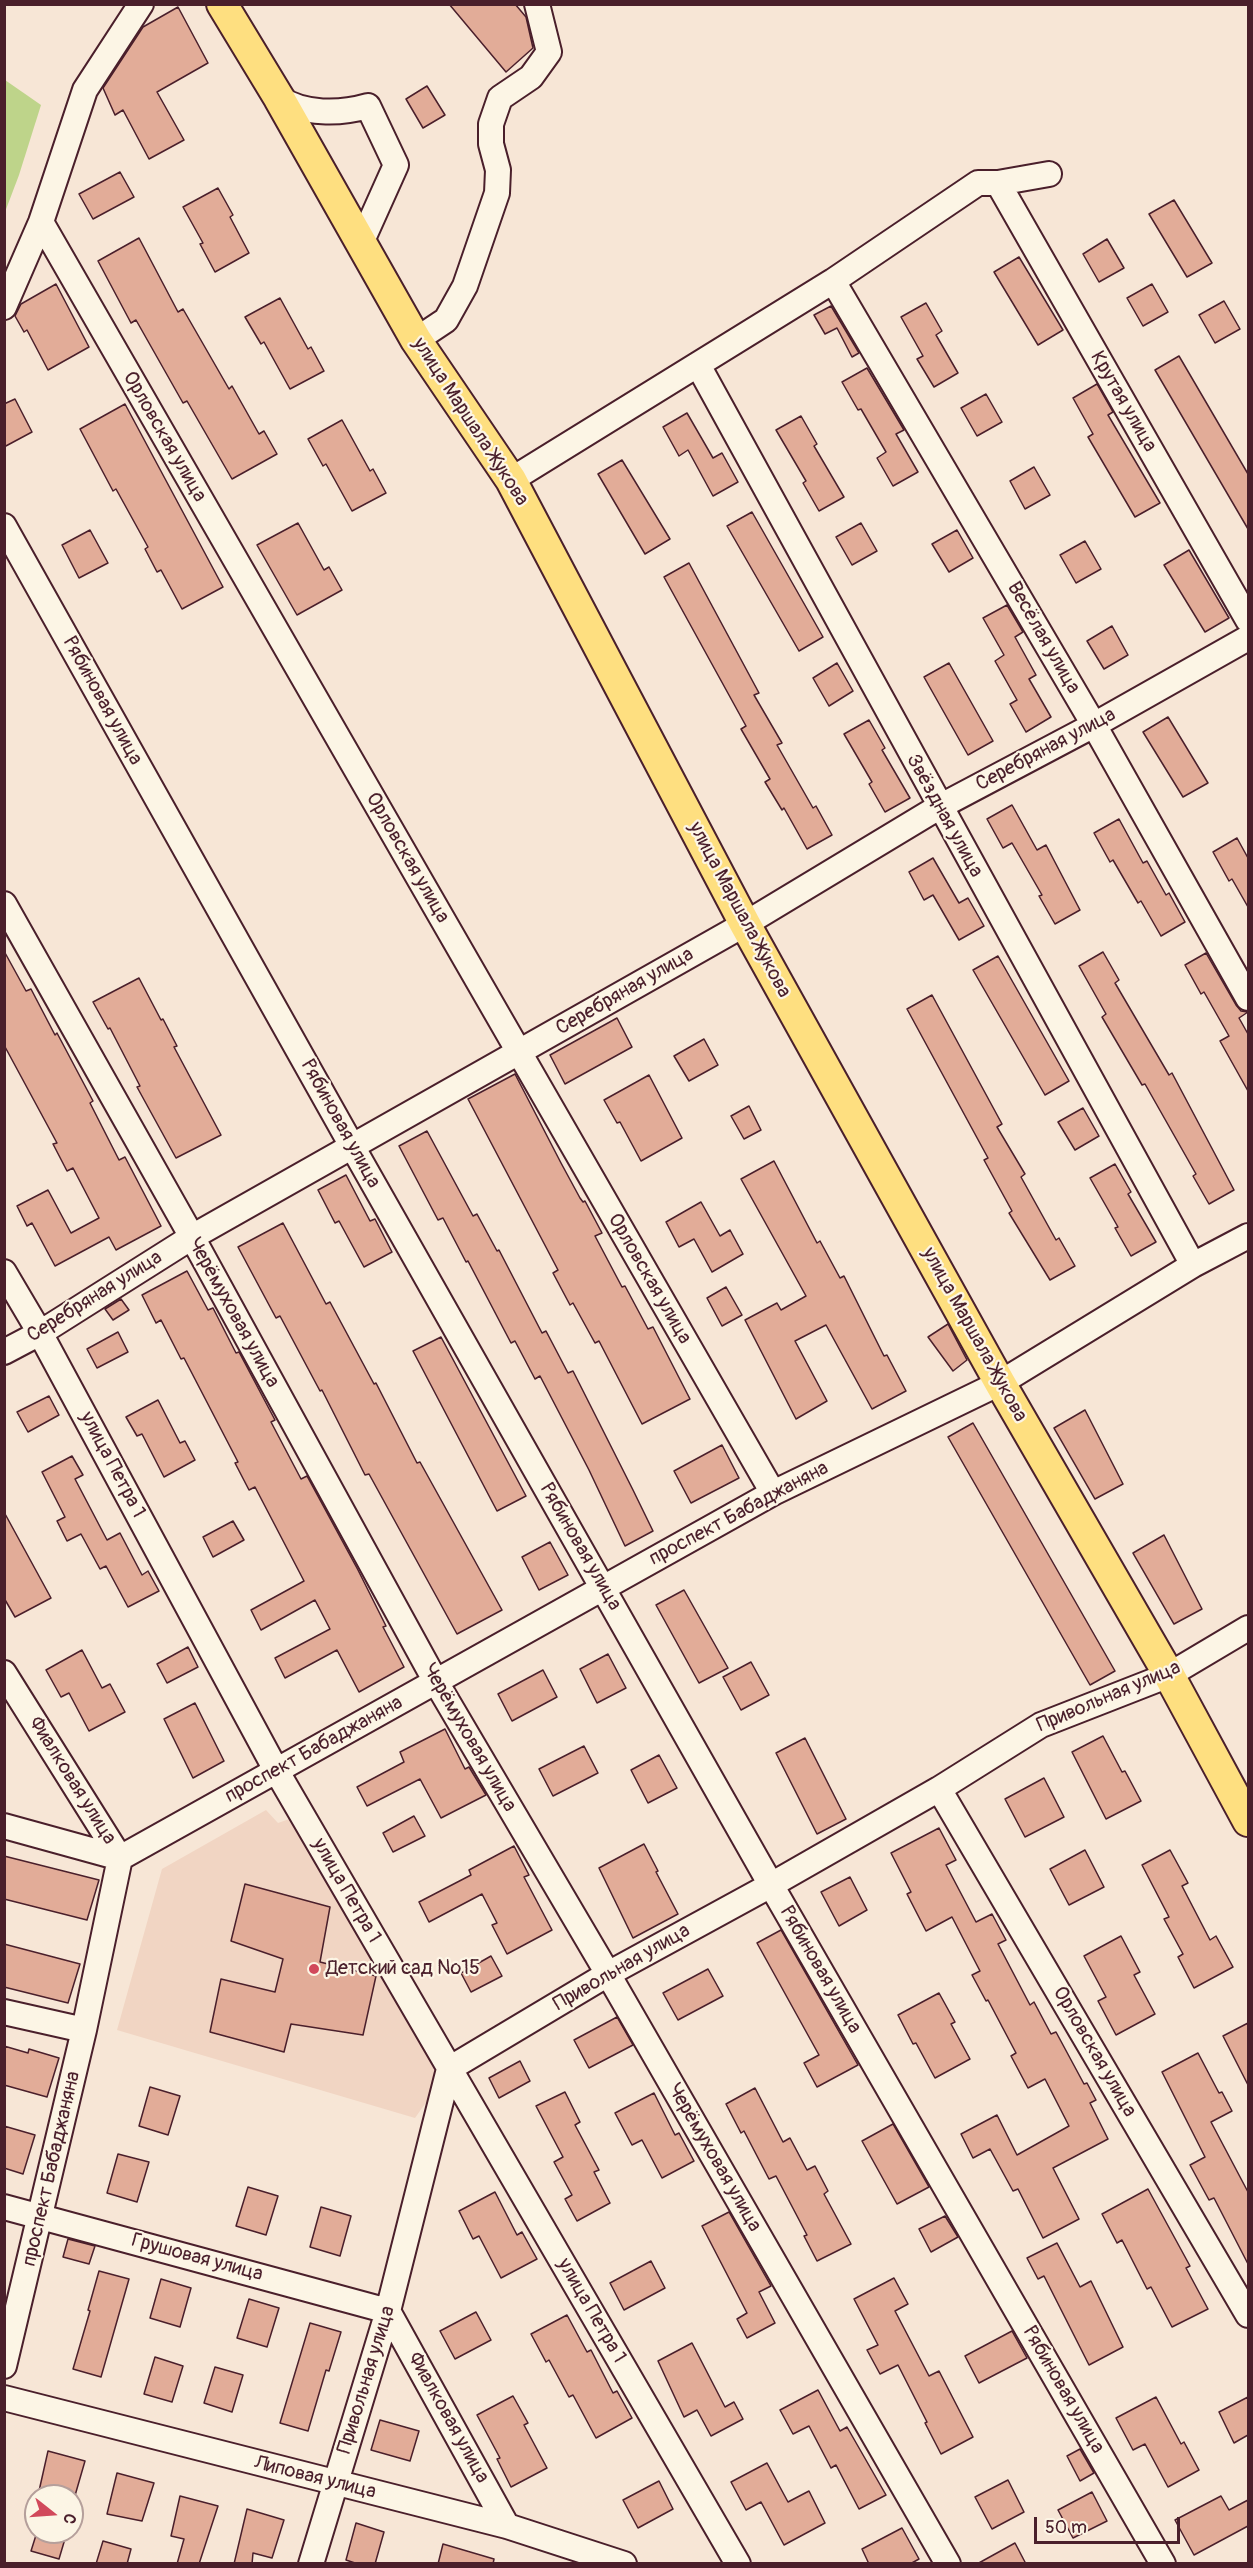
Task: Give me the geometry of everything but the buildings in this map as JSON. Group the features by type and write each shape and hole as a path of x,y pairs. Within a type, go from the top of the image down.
{"main road":[{"name":"улица Маршала Жукова","path":"222,4 279,99 416,340 511,480 745,924 1000,1383 1169,1674 1248,1821"}],"street":[{"path":"4,307 41,222 84,90 141,4"},
{"path":"416,340 446,320 465,286 497,193 498,170 491,144 491,124 500,98 531,77 549,52 537,4"},
{"path":"279,99 293,108 346,112 368,106 396,165 361,243"},
{"path":"511,480 833,281 978,183 998,183 1049,174"},
{"name":"Крутая улица","path":"998,183 1248,620"},
{"name":"Орловская улица","path":"41,222 773,1493"},
{"name":"Весёлая улица","path":"833,281 1094,724 1248,998"},
{"name":"Звёздная улица","path":"698,365 939,807 1193,1265"},
{"name":"Рябиновая улица","path":"4,526 771,1885 1163,2564"},
{"name":"Серебряная улица","path":"4,1352 40,1333 192,1237 745,924 939,807 1248,638"},
{"name":"Черёмуховая улица","path":"4,904 192,1237 436,1683 608,1974 948,2564"},
{"name":"проспект Бабаджаняна","path":"4,2366 84,2031 120,1858 773,1493 1000,1383 1193,1265 1248,1236"},
{"name":"улица Петра 1","path":"4,1272 40,1333 276,1770 738,2564"},
{"name":"Привольная улица","path":"311,2564 388,2311 449,2069 608,1974 771,1885 939,1789 1041,1725 1169,1674 1248,1628"},
{"name":"Фиалковая улица","path":"4,1673 120,1858"},
{"name":"Орловская улица","path":"939,1789 1248,2314"},
{"path":"4,1826 120,1858"},
{"path":"4,2012 84,2031"},
{"name":"Грушовая улица","path":"4,2207 388,2311"},
{"name":"Фиалковая улица","path":"388,2311 507,2526"},
{"name":"Липовая улица","path":"4,2398 507,2526 624,2564"}],"shaded area":[{"path":"266,1810 278,1823 295,1817 446,2074 415,2118 117,2030 162,1869"}],"green space":[{"path":"5,80 41,105 5,212"}],"place":[{"name":"Детский сад №15","path":"314,1969"}]}
